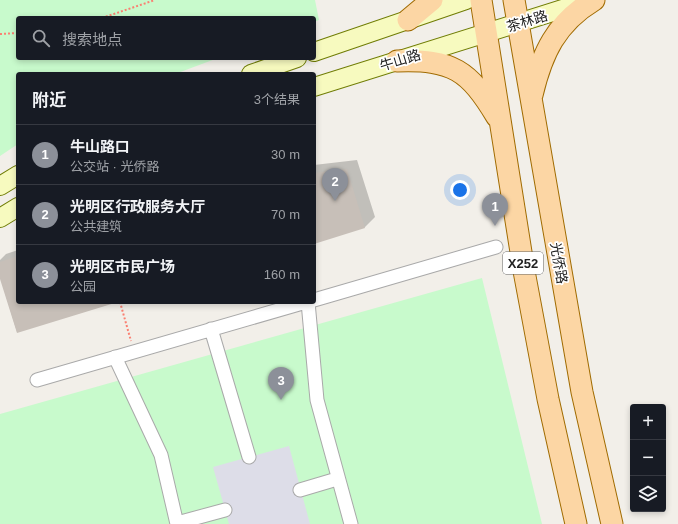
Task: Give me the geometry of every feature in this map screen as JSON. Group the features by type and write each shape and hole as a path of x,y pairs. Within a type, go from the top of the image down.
{"main road":[{"path":"408,20 432,0"},
{"name":"X252","path":"481,0 524,271 548,399 576,524"},
{"name":"光侨路","path":"514,0 582,392 612,524"},
{"path":"531,101 543,58 553,38 575,12 592,0"},
{"path":"397,61 439,62 457,70 476,86 501,123"}],"street":[{"path":"316,51 466,0"},
{"name":"茶林路","path":"487,33 592,0"},
{"name":"牛山路","path":"316,86 487,33"},
{"path":"257,72 292,60"},
{"path":"0,186 16,176"},
{"path":"0,218 16,208"},
{"path":"316,299 496,248"},
{"path":"36,380 300,304"},
{"path":"307,304 317,400 351,524"},
{"path":"211,329 249,457"},
{"path":"115,357 161,455 177,523 225,510"},
{"path":"300,490 338,479"}],"path":[{"path":"108,16 155,0"},
{"path":"0,34 16,33"},
{"path":"121,304 134,351"}],"green space":[{"path":"0,0 315,0 319,20 316,21 316,16 16,16 16,60 213,60 180,72 16,72 16,145 0,156"},
{"path":"482,278 542,524 0,524 0,414"}],"shaded area":[{"path":"289,446 310,524 229,524 213,467"}],"building":[{"path":"347,169 365,228 316,243 316,173"},
{"path":"16,257 16,304 111,304 17,333 0,279 0,262"}],"place":[{"name":"光明区行政服务大厅","path":"335,201"},
{"name":"牛山路口","path":"495,226"},
{"name":"光明区市民广场","path":"281,400"}]}
